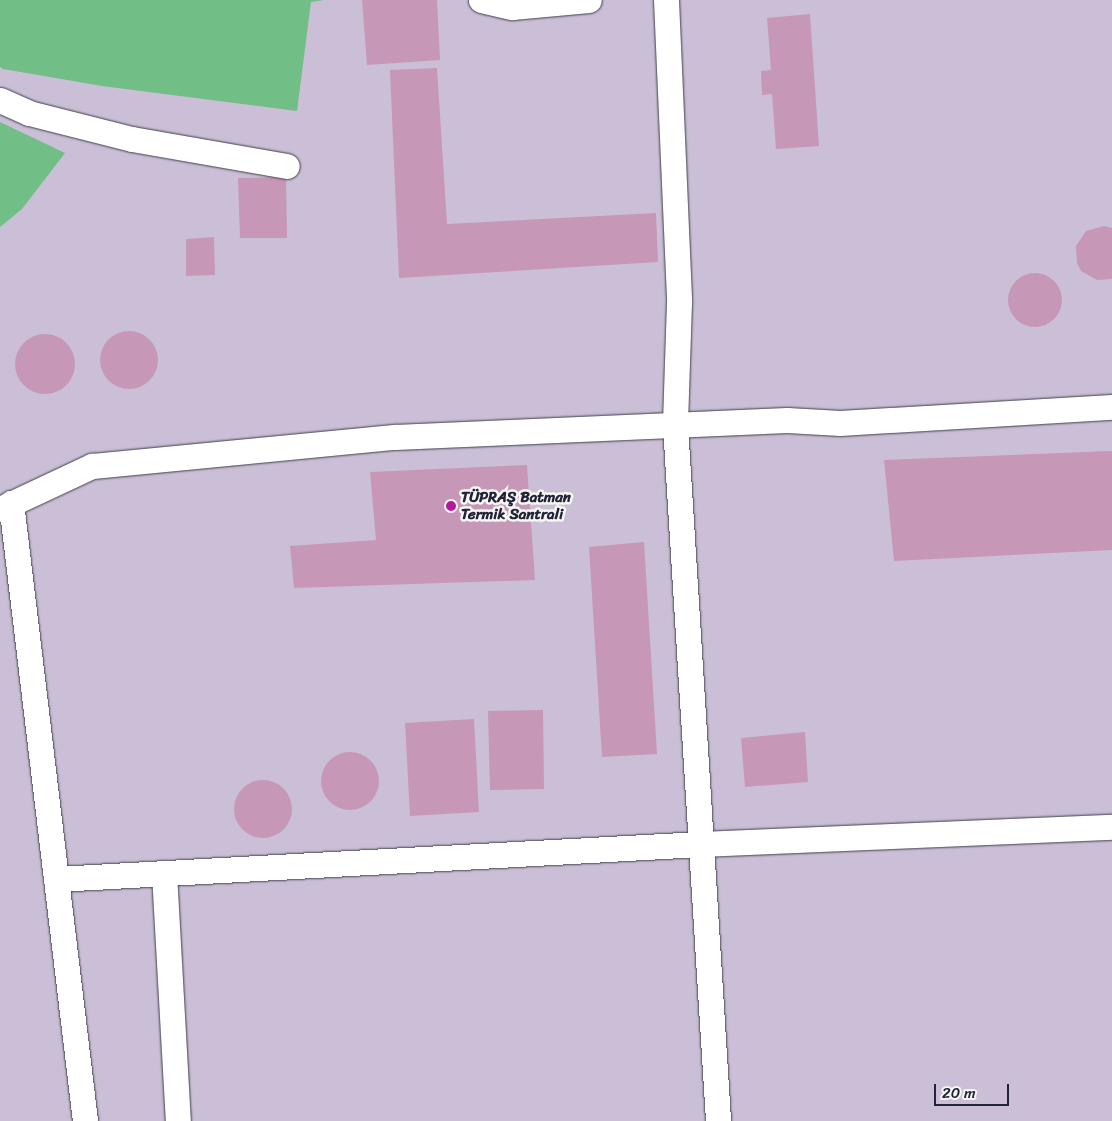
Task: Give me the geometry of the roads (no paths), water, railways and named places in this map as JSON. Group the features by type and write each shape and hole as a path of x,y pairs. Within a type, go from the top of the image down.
{"street":[{"path":"481,0 512,7 589,0"},
{"path":"666,0 679,302 676,425 718,1121"},
{"path":"0,100 29,113 132,139 287,166"},
{"path":"85,1121 56,879 6,506 92,466 394,437 787,420 840,422 1112,407"},
{"path":"56,879 701,844 1112,827"},
{"path":"164,873 178,1121"}],"place":[{"name":"TÜPRAŞ Batman Termik Santrali","path":"451,506"}]}
